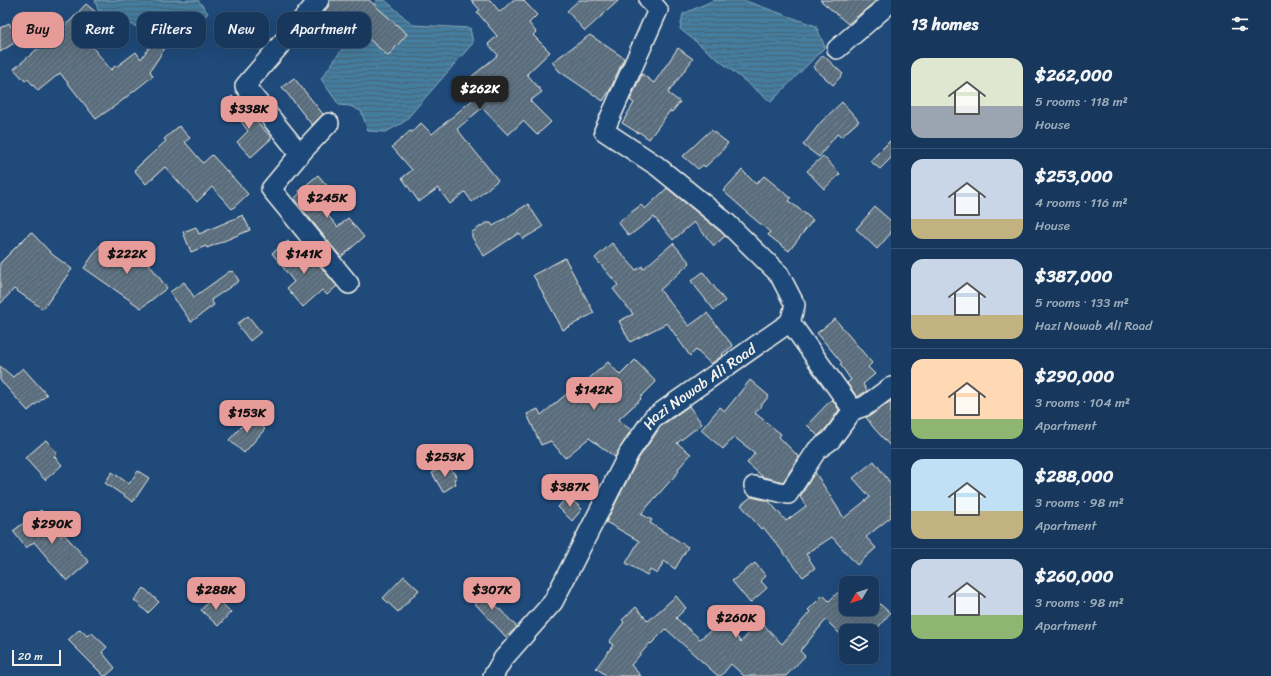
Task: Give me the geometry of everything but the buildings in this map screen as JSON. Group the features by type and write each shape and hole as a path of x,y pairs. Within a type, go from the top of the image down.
{"street":[{"path":"300,154 245,86 319,0"},
{"path":"649,0 658,10 604,131 657,166 721,218 779,274 795,305 790,322 853,410"},
{"path":"836,49 891,2"},
{"path":"329,123 300,154 271,189 349,284"},
{"name":"Hazi Nowab Ali Road","path":"493,676 503,659 553,602 629,453 653,418 790,322"},
{"path":"754,486 788,494 817,450 831,440 853,410 865,406 891,387"}],"water":[{"path":"95,0 198,0 208,13 206,15 206,12 137,12 137,27 129,23 129,12 103,12 98,10"},
{"path":"377,0 385,0 413,25 470,28 473,43 404,122 386,132 368,131 361,111 350,106 339,105 321,79 343,48 371,48 371,12 368,12"},
{"path":"714,0 743,0 816,26 825,47 771,102 680,29 683,14"}]}
